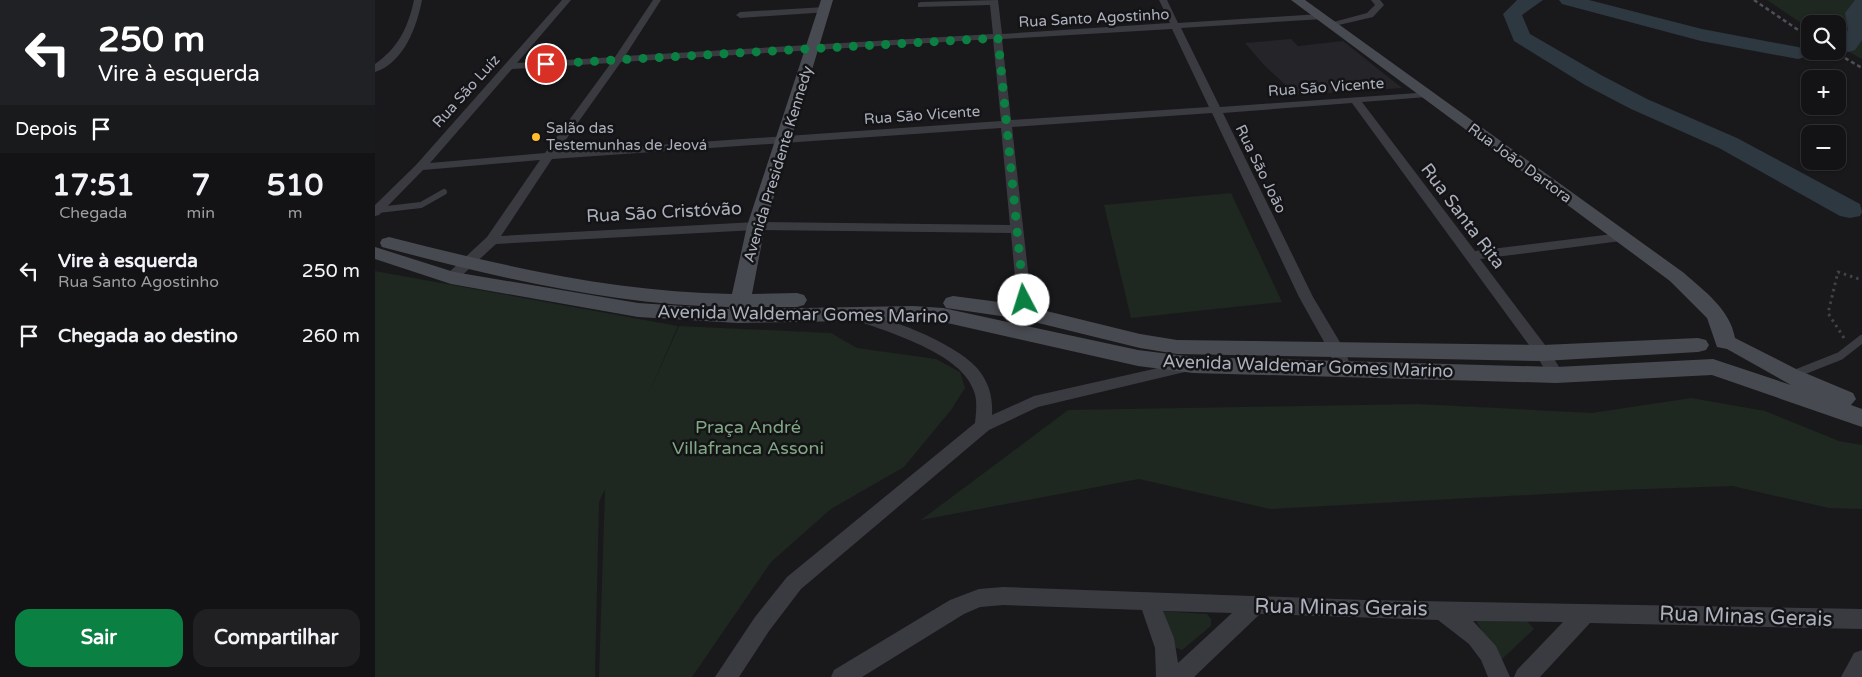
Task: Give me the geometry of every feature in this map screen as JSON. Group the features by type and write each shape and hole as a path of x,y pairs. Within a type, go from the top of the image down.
{"main road":[{"name":"Rua João Dartora","path":"1297,0 1677,277 1718,318 1730,343"},
{"name":"Avenida Presidente Kennedy","path":"739,308 756,226 826,5"},
{"name":"Avenida Waldemar Gomes Marino","path":"375,240 547,281 739,308 852,314 913,313 1020,321 1177,347 1543,353 1698,345 1708,340 1730,343"},
{"name":"Avenida Waldemar Gomes Marino","path":"375,253 451,278 637,310 900,301 947,303 1020,321 1138,358 1193,365 1557,375 1716,368"},
{"path":"1716,368 1743,373 1752,368 1751,359 1730,343"},
{"path":"1730,343 1790,376 1862,406"},
{"path":"1698,345 1699,355 1716,368 1862,418"}],"street":[{"path":"376,69 401,46 412,30 418,0"},
{"name":"Rua São Luíz","path":"378,207 420,167 567,0"},
{"path":"451,278 492,240 549,155 618,60 657,0"},
{"name":"Rua São João","path":"1163,0 1306,298 1336,349 1344,369"},
{"path":"921,6 994,1 1008,125 1024,300 1020,321"},
{"name":"Rua Santo Agostinho","path":"510,66 1175,27 1325,21 1370,15 1380,5 1377,1"},
{"path":"740,15 826,5"},
{"name":"Rua São Vicente","path":"420,167 549,155 1008,125 1427,94"},
{"name":"Rua Santa Rita","path":"1355,100 1543,353 1557,375"},
{"name":"Rua São Cristóvão","path":"492,240 756,226 1018,230"},
{"path":"1471,256 1621,237"},
{"path":"852,314 943,350 958,359 981,385 985,401 983,426"},
{"path":"727,677 762,624 795,583 983,426 1034,402 1193,365"},
{"name":"Rua Minas Gerais","path":"842,677 957,607 979,598 1026,595 1149,602 1862,619"},
{"path":"1149,602 1165,644 1168,658 1167,677"},
{"path":"1178,677 1256,605"},
{"path":"1439,608 1474,632 1492,656 1499,677"},
{"path":"1525,677 1587,612"},
{"path":"1852,677 1862,660"}],"lane":[{"path":"378,207 419,206 433,202 444,192"},
{"path":"1790,376 1840,356 1862,339"}],"path":[{"path":"1847,342 1828,314 1838,272 1862,280"}],"shaded area":[{"path":"1291,39 1298,46 1343,41 1402,88 1296,95 1263,64 1245,43"}],"green space":[{"path":"1767,0 1862,0 1862,59 1846,50 1846,15 1801,15 1801,23"},
{"path":"1231,193 1282,302 1131,318 1104,205"},
{"name":"Praça André Villafranca Assoni","path":"375,271 678,326 648,395 679,326 831,333 857,348 936,359 960,372 965,388 951,410 904,467 831,509 771,562 692,677 599,677 605,489 599,502 595,677 375,677"},
{"path":"1691,398 1765,411 1839,441 1862,445 1862,509 1829,508 1732,486 1619,490 1270,509 1139,479 921,520 1068,410 1418,404 1592,413"},
{"path":"1160,611 1207,614 1211,619 1211,626 1182,650 1172,646"},
{"path":"1475,619 1527,621 1534,629 1500,661"}],"waterway":[{"path":"1534,0 1525,3 1512,14 1521,37 1593,80 1639,104 1728,143 1850,210"},
{"path":"1568,0 1701,35 1798,53"},
{"path":"1848,46 1858,30 1854,13 1862,4"}],"railway":[{"path":"1754,0 1801,32"},
{"path":"1846,59 1862,68"}],"place":[{"name":"Salão das Testemunhas de Jeová","path":"536,137"}],"route":[{"path":"546,64 998,38 1024,300"}]}
